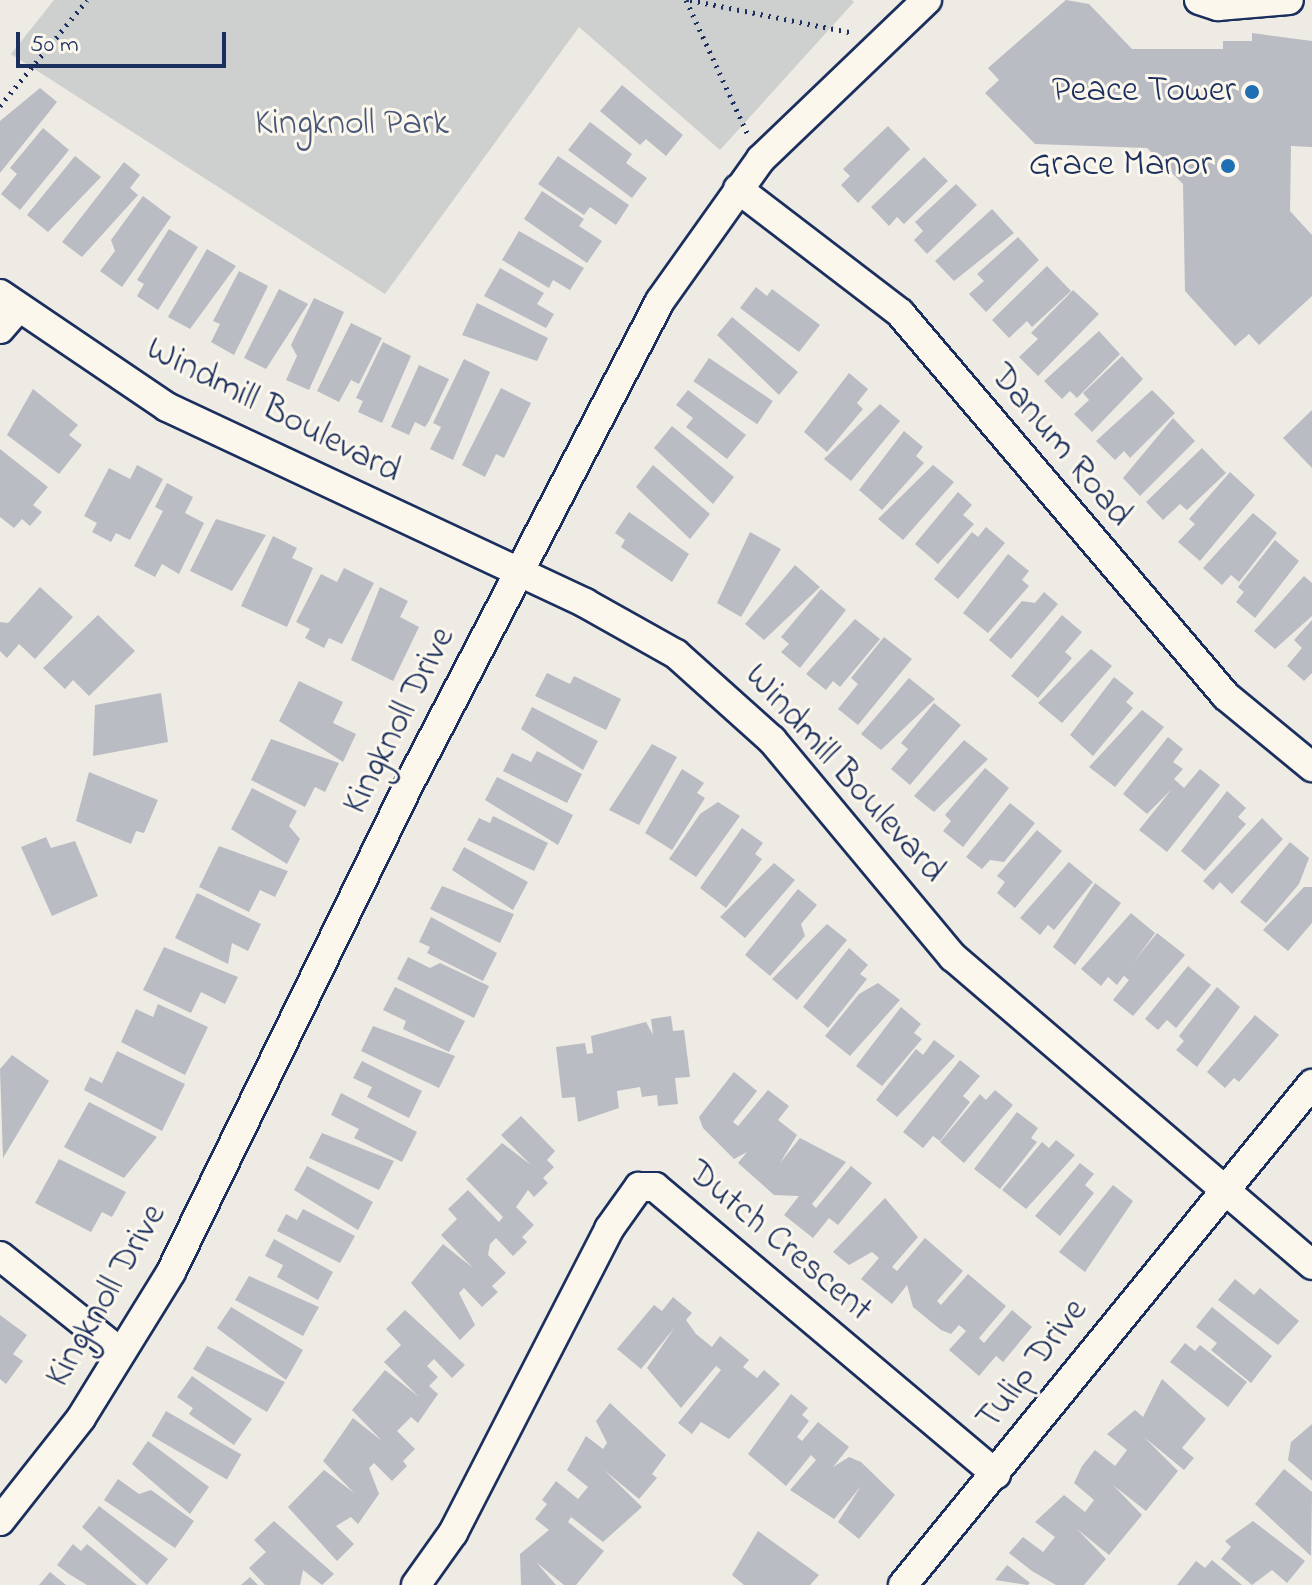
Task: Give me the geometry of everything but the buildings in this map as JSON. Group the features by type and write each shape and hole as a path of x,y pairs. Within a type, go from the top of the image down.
{"street":[{"name":"Kingknoll Drive","path":"0,1521 81,1418 119,1351 171,1272 518,572 660,301 761,159 927,0"},
{"path":"1199,0 1218,6 1289,0"},
{"name":"Danum Road","path":"738,189 900,313 1226,696 1312,767"},
{"name":"Windmill Boulevard","path":"6,310 167,407 518,572 676,654 734,701 953,957 1222,1192 1312,1265"},
{"name":"Tulip Drive","path":"903,1585 1312,1084"},
{"name":"Dutch Crescent","path":"416,1585 453,1533 609,1229 639,1187 655,1187 996,1474"},
{"path":"0,1256 119,1351"}],"path":[{"path":"0,106 87,0"},
{"path":"688,0 839,28 882,45"},
{"path":"688,0 761,159"}],"green space":[{"name":"Kingknoll Park","path":"54,0 854,2 720,150 579,27 385,294 11,54"}],"place":[{"name":"Peace Tower","path":"1252,92"},
{"name":"Grace Manor","path":"1228,166"}]}
